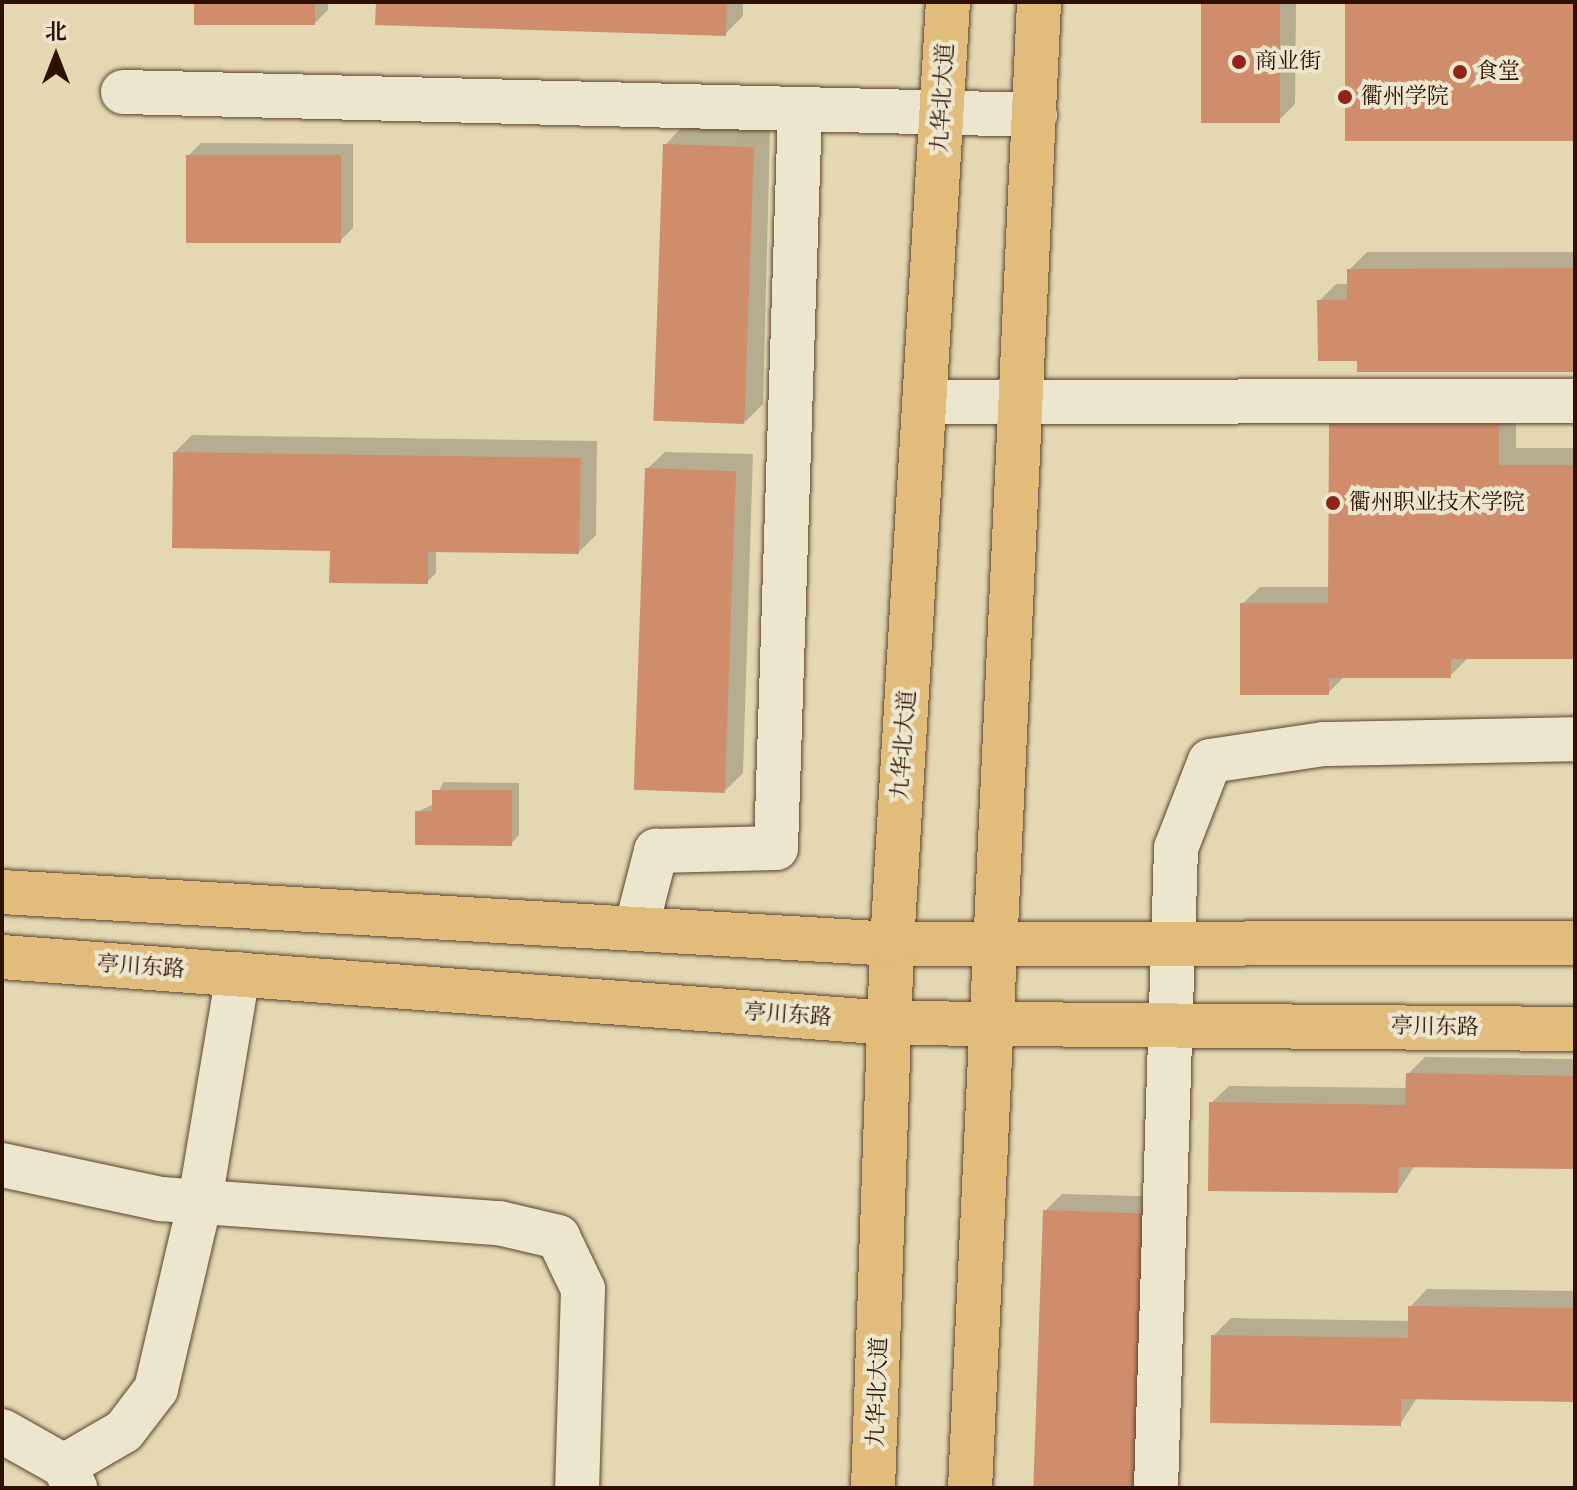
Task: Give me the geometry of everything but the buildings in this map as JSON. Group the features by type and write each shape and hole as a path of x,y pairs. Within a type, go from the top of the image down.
{"main road":[{"name":"九华北大道","path":"873,1488 892,944 948,2"},
{"path":"970,1488 991,944 1025,402 1039,2"},
{"path":"2,892 892,944 1575,943"},
{"name":"亭川东路","path":"2,957 890,1023 1575,1029"}],"street":[{"path":"123,92 1035,115"},
{"path":"636,929 656,851 776,848 800,109"},
{"path":"926,402 1575,401"},
{"path":"1156,1488 1176,848 1210,761 1324,744 1575,739"},
{"path":"2,1431 70,1477 124,1431 156,1389 200,1201 238,974"},
{"path":"2,1165 200,1201 499,1223 558,1237 583,1289 577,1488"}],"place":[{"name":"商业街","path":"1239,62"},
{"name":"食堂","path":"1460,72"},
{"name":"衢州学院","path":"1345,97"},
{"name":"衢州职业技术学院","path":"1333,503"}]}
